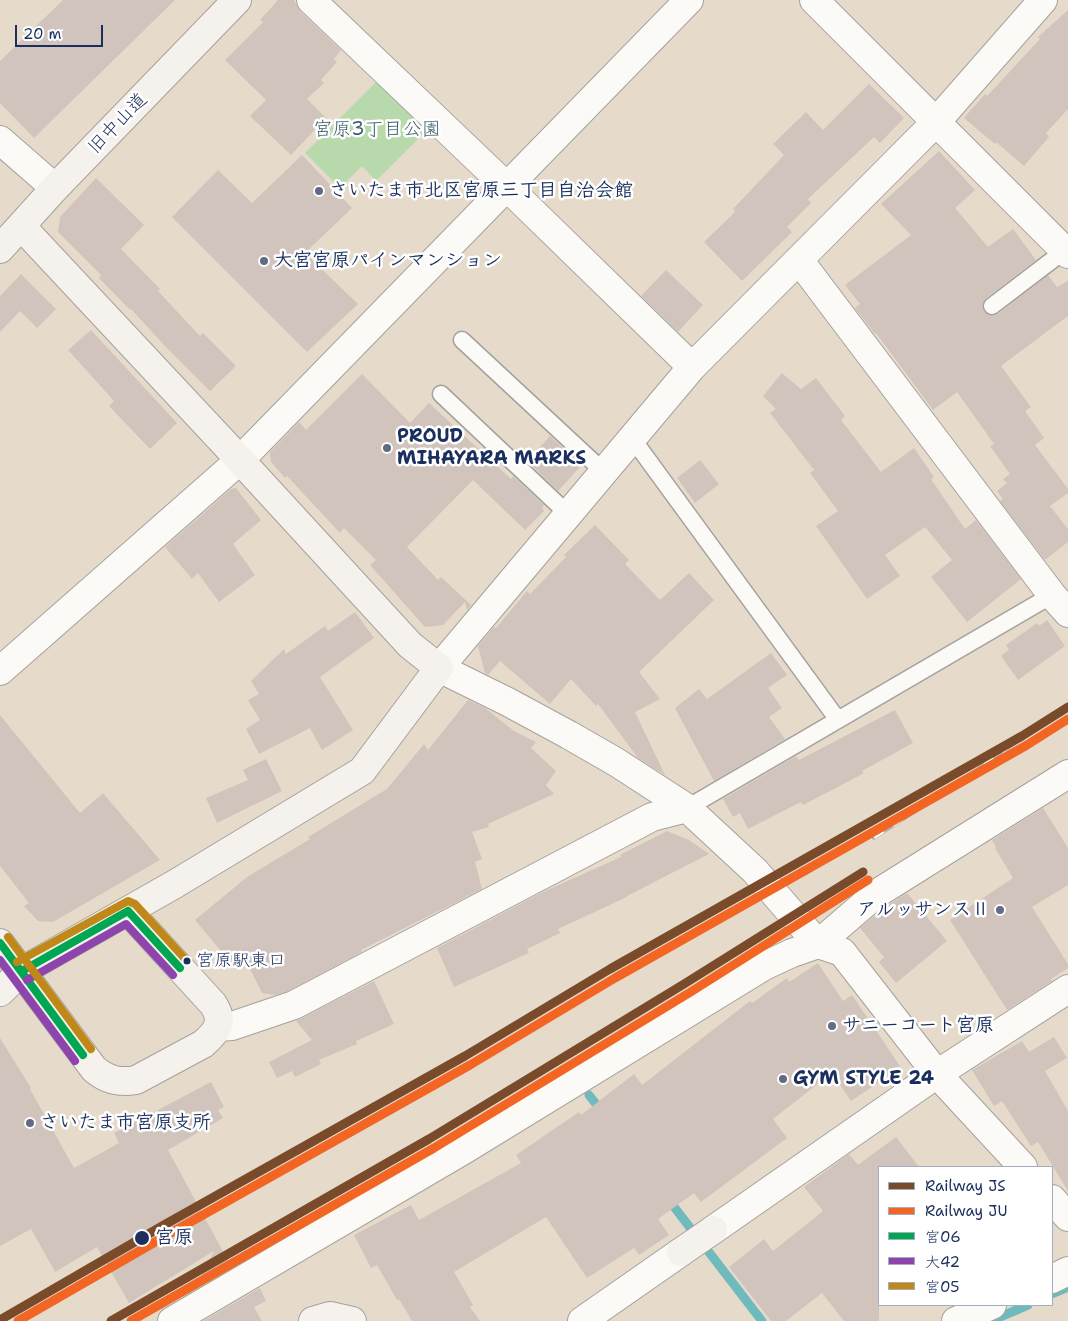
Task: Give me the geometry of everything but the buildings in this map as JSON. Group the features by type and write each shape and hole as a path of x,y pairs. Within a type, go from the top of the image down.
{"street":[{"name":"旧中山道","path":"0,249 55,188 237,0"},
{"path":"311,0 692,367"},
{"path":"0,671 240,460 689,0"},
{"path":"814,0 1066,252"},
{"path":"0,992 22,971 128,911 362,771 439,668 692,367 936,122 1043,0"},
{"path":"0,140 55,188"},
{"path":"21,226 410,645 439,668 570,735 687,808 755,871 818,944 842,952 938,1074 1022,1166"},
{"path":"799,260 1060,604"},
{"path":"172,1321 462,1151 764,966 818,944 876,894 1068,774"},
{"path":"218,1027 238,1025 294,1005 652,816 687,808"},
{"path":"0,943 94,1069 102,1076 112,1080 125,1082 136,1080 203,1044 218,1027 219,1019 218,1011 213,1004 128,911"},
{"path":"582,1321 938,1074 1068,989"},
{"path":"1053,1200 1068,1217"},
{"path":"1053,1278 1068,1271"},
{"path":"956,1321 990,1306"},
{"path":"313,1321 330,1316 352,1321"}],"lane":[{"path":"992,306 1066,252"},
{"path":"462,340 604,472"},
{"path":"441,394 568,514"},
{"path":"632,438 838,720"},
{"path":"687,808 838,720 1060,604"}],"green space":[{"name":"宮原3丁目公園","path":"379,79 428,129 376,181 362,166 340,188 305,153"}],"waterway":[{"path":"589,1095 603,1113"},
{"path":"668,1199 762,1321"},
{"path":"1053,1294 1068,1287"},
{"path":"991,1321 1026,1306"}],"railway":[{"path":"874,837 978,770 1022,736"}],"rail line":[{"name":"JS","path":"0,1320 164,1225 465,1056 610,969 1022,736 1068,707"},
{"name":"JU","path":"18,1321 470,1065 615,978 1027,745 1068,719"},
{"name":"JS","path":"111,1321 429,1139 684,984 863,872"},
{"name":"JU","path":"131,1321 434,1148 689,993 868,880"}],"transit line":[{"name":"宮05","path":"17,962 128,901 135,904 187,961"},
{"name":"宮06","path":"128,911 180,968"},
{"name":"宮06","path":"22,971 128,911"},
{"name":"大42","path":"27,980 126,924 173,975"},
{"name":"宮05","path":"8,937 91,1049"},
{"name":"宮06","path":"0,943 83,1055"},
{"name":"大42","path":"0,960 75,1061"}],"place":[{"name":"さいたま市北区宮原三丁目自治会館","path":"319,191"},
{"name":"大宮宮原パインマンション","path":"264,261"},
{"name":"PROUD MIHAYARA MARKS","path":"387,448"},
{"name":"アルッサンスⅡ","path":"1000,910"},
{"name":"宮原駅東口","path":"187,961"},
{"name":"サニーコート宮原","path":"832,1026"},
{"name":"GYM STYLE 24","path":"783,1079"},
{"name":"さいたま市宮原支所","path":"30,1123"},
{"name":"宮原","path":"142,1238"}]}
